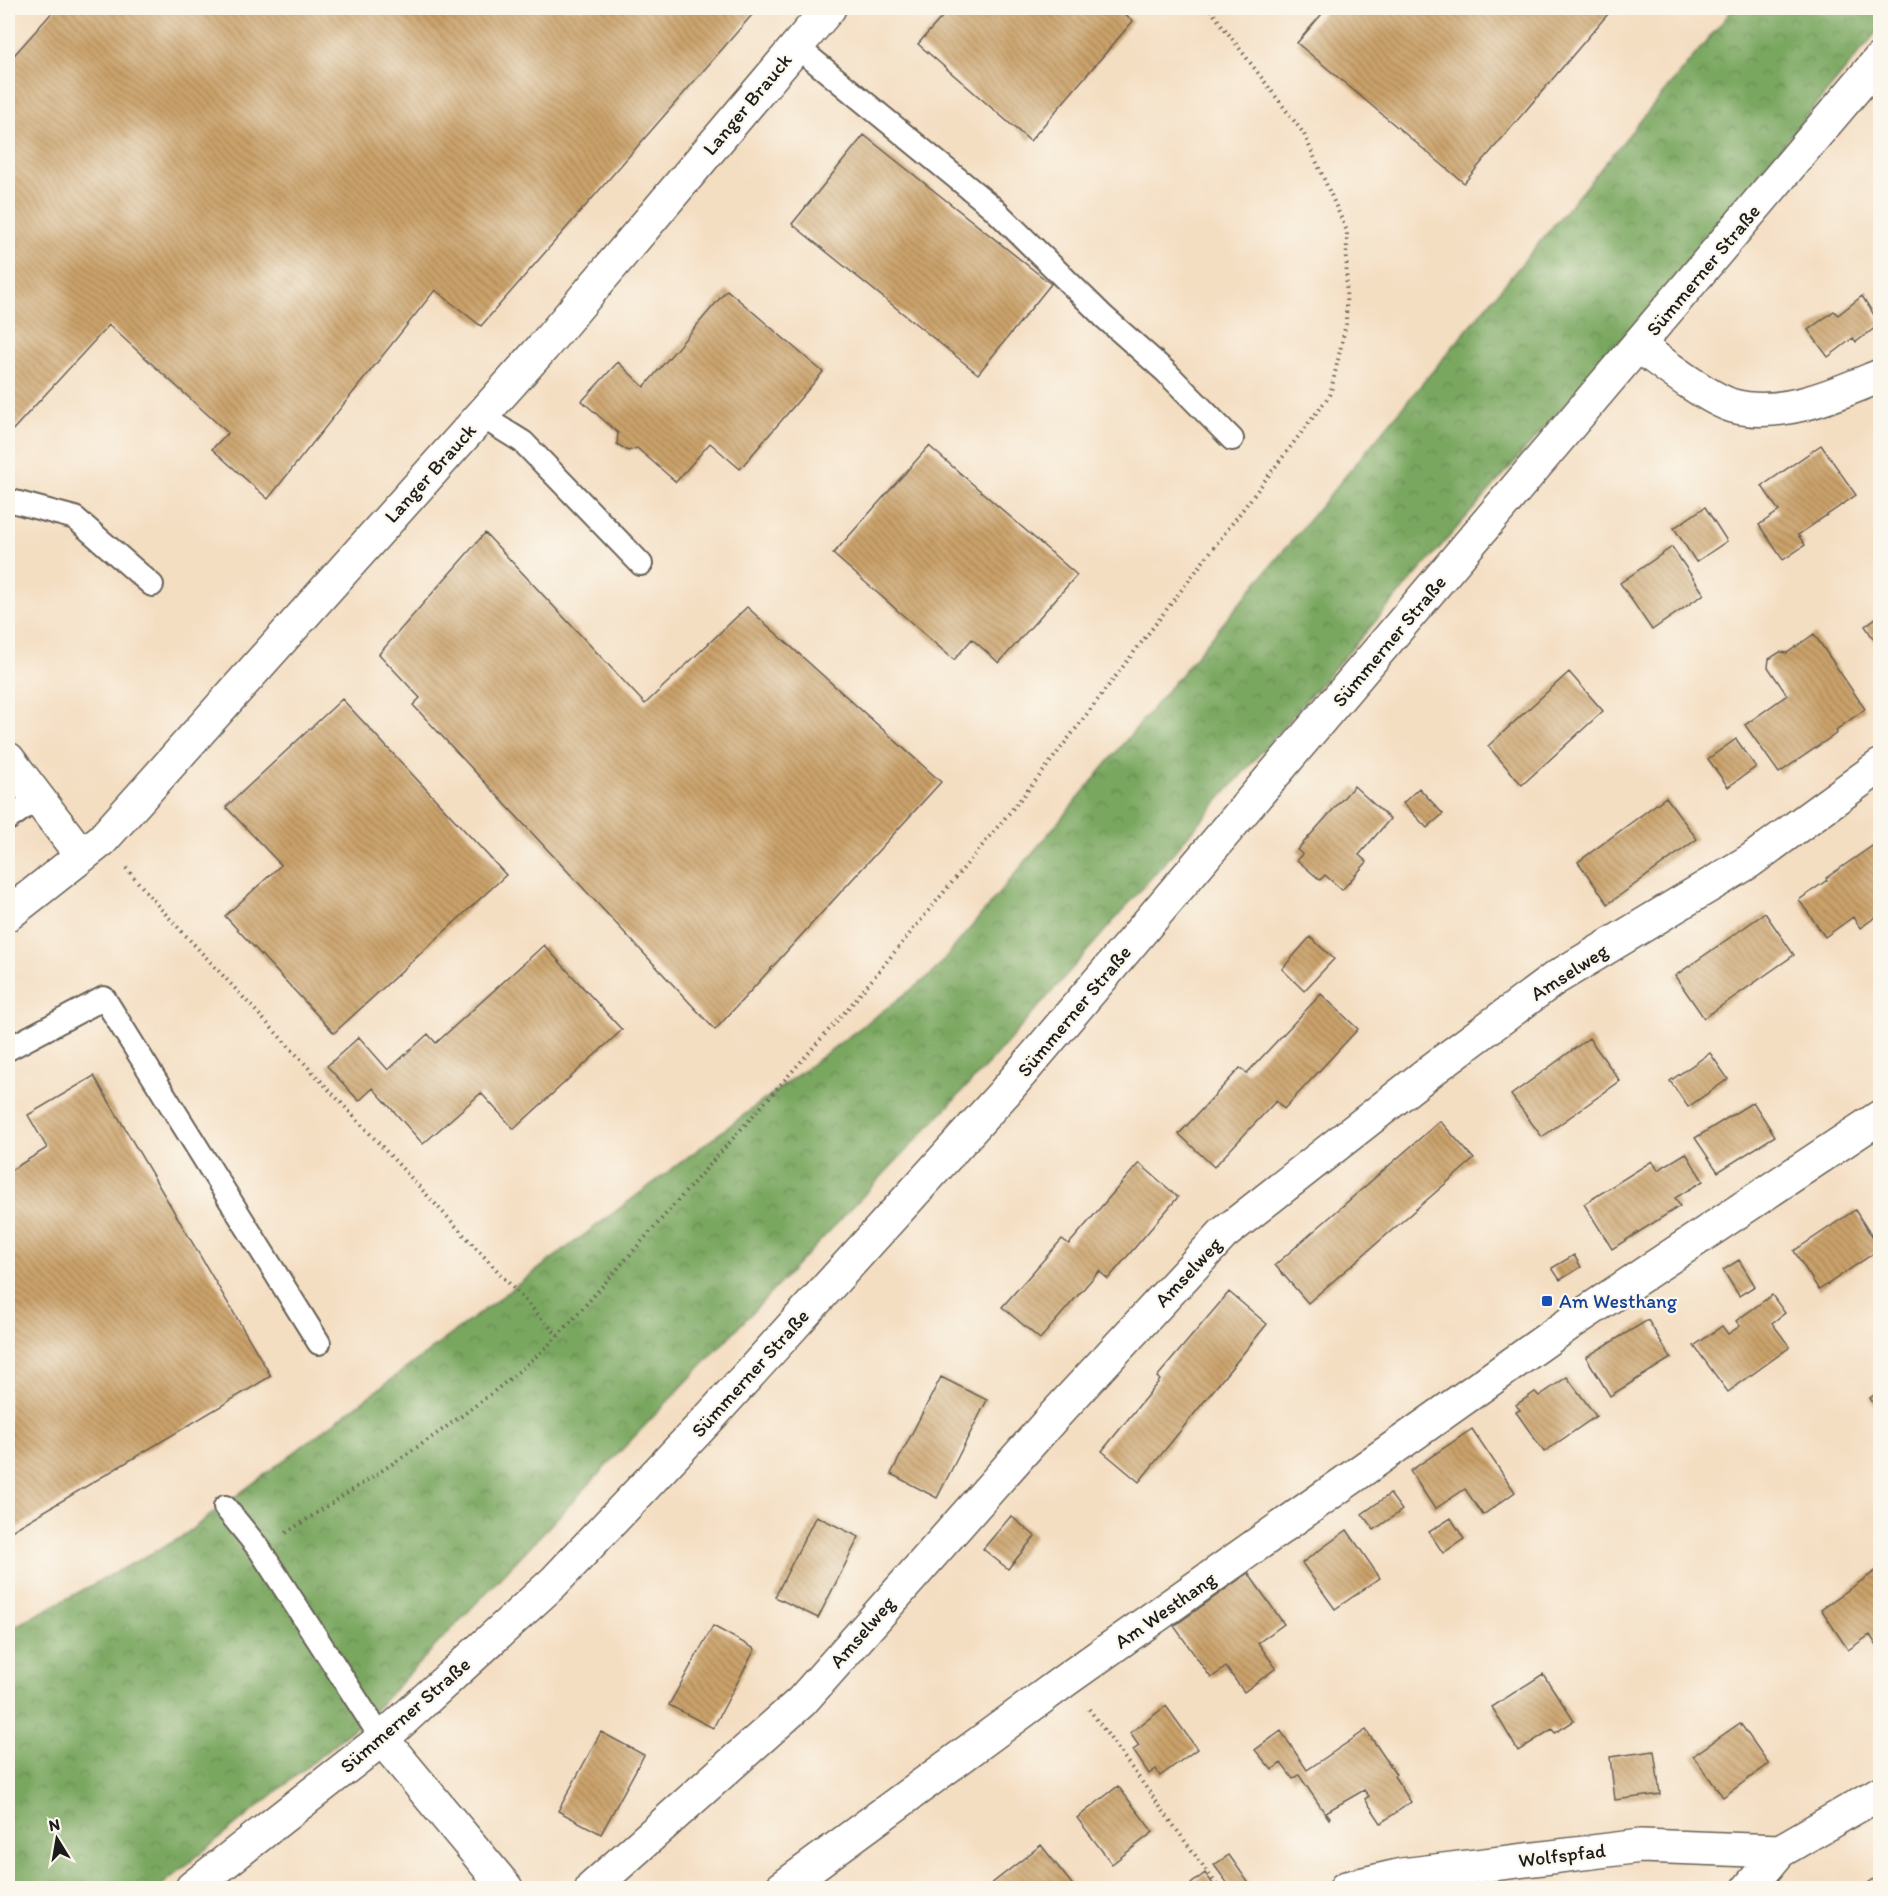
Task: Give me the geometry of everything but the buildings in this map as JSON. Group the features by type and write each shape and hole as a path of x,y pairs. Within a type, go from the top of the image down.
{"street":[{"name":"Langer Brauck","path":"8,914 92,848 543,347 829,8"},
{"name":"Sümmerner Straße","path":"192,1888 382,1739 562,1573 712,1415 1004,1093 1881,59"},
{"path":"1639,346 1682,378 1732,406 1775,409 1825,398 1881,376"},
{"path":"8,759 38,798 92,848"},
{"name":"Amselweg","path":"592,1888 801,1702 1055,1415 1223,1234 1433,1069 1554,979 1750,861 1881,766"},
{"name":"Am Westhang","path":"782,1888 1067,1679 1566,1326 1881,1117"},
{"path":"382,1739 506,1888"},
{"path":"1749,1888 1779,1851 1881,1793"},
{"name":"Wolfspfad","path":"1346,1888 1402,1875 1641,1846 1779,1851"}],"lane":[{"path":"796,46 992,207 1104,317 1165,370 1232,440"},
{"path":"481,416 523,442 641,564"},
{"path":"8,500 75,518 152,585"},
{"path":"8,819 38,798"},
{"path":"8,1049 104,998 319,1343"},
{"path":"225,1507 260,1550 382,1739"}],"path":[{"path":"260,1550 439,1433 526,1367 558,1336 851,1005 1034,782 1330,394 1346,324 1347,231 1304,134 1209,8"},
{"path":"92,848 161,909 558,1336"},
{"path":"1067,1679 1219,1888"}],"green space":[{"path":"1734,8 1880,8 1880,28 1629,331 992,1060 367,1718 158,1888 8,1888 8,1630 180,1538 932,974"}],"place":[{"name":"Am Westhang","path":"1547,1301"}]}
